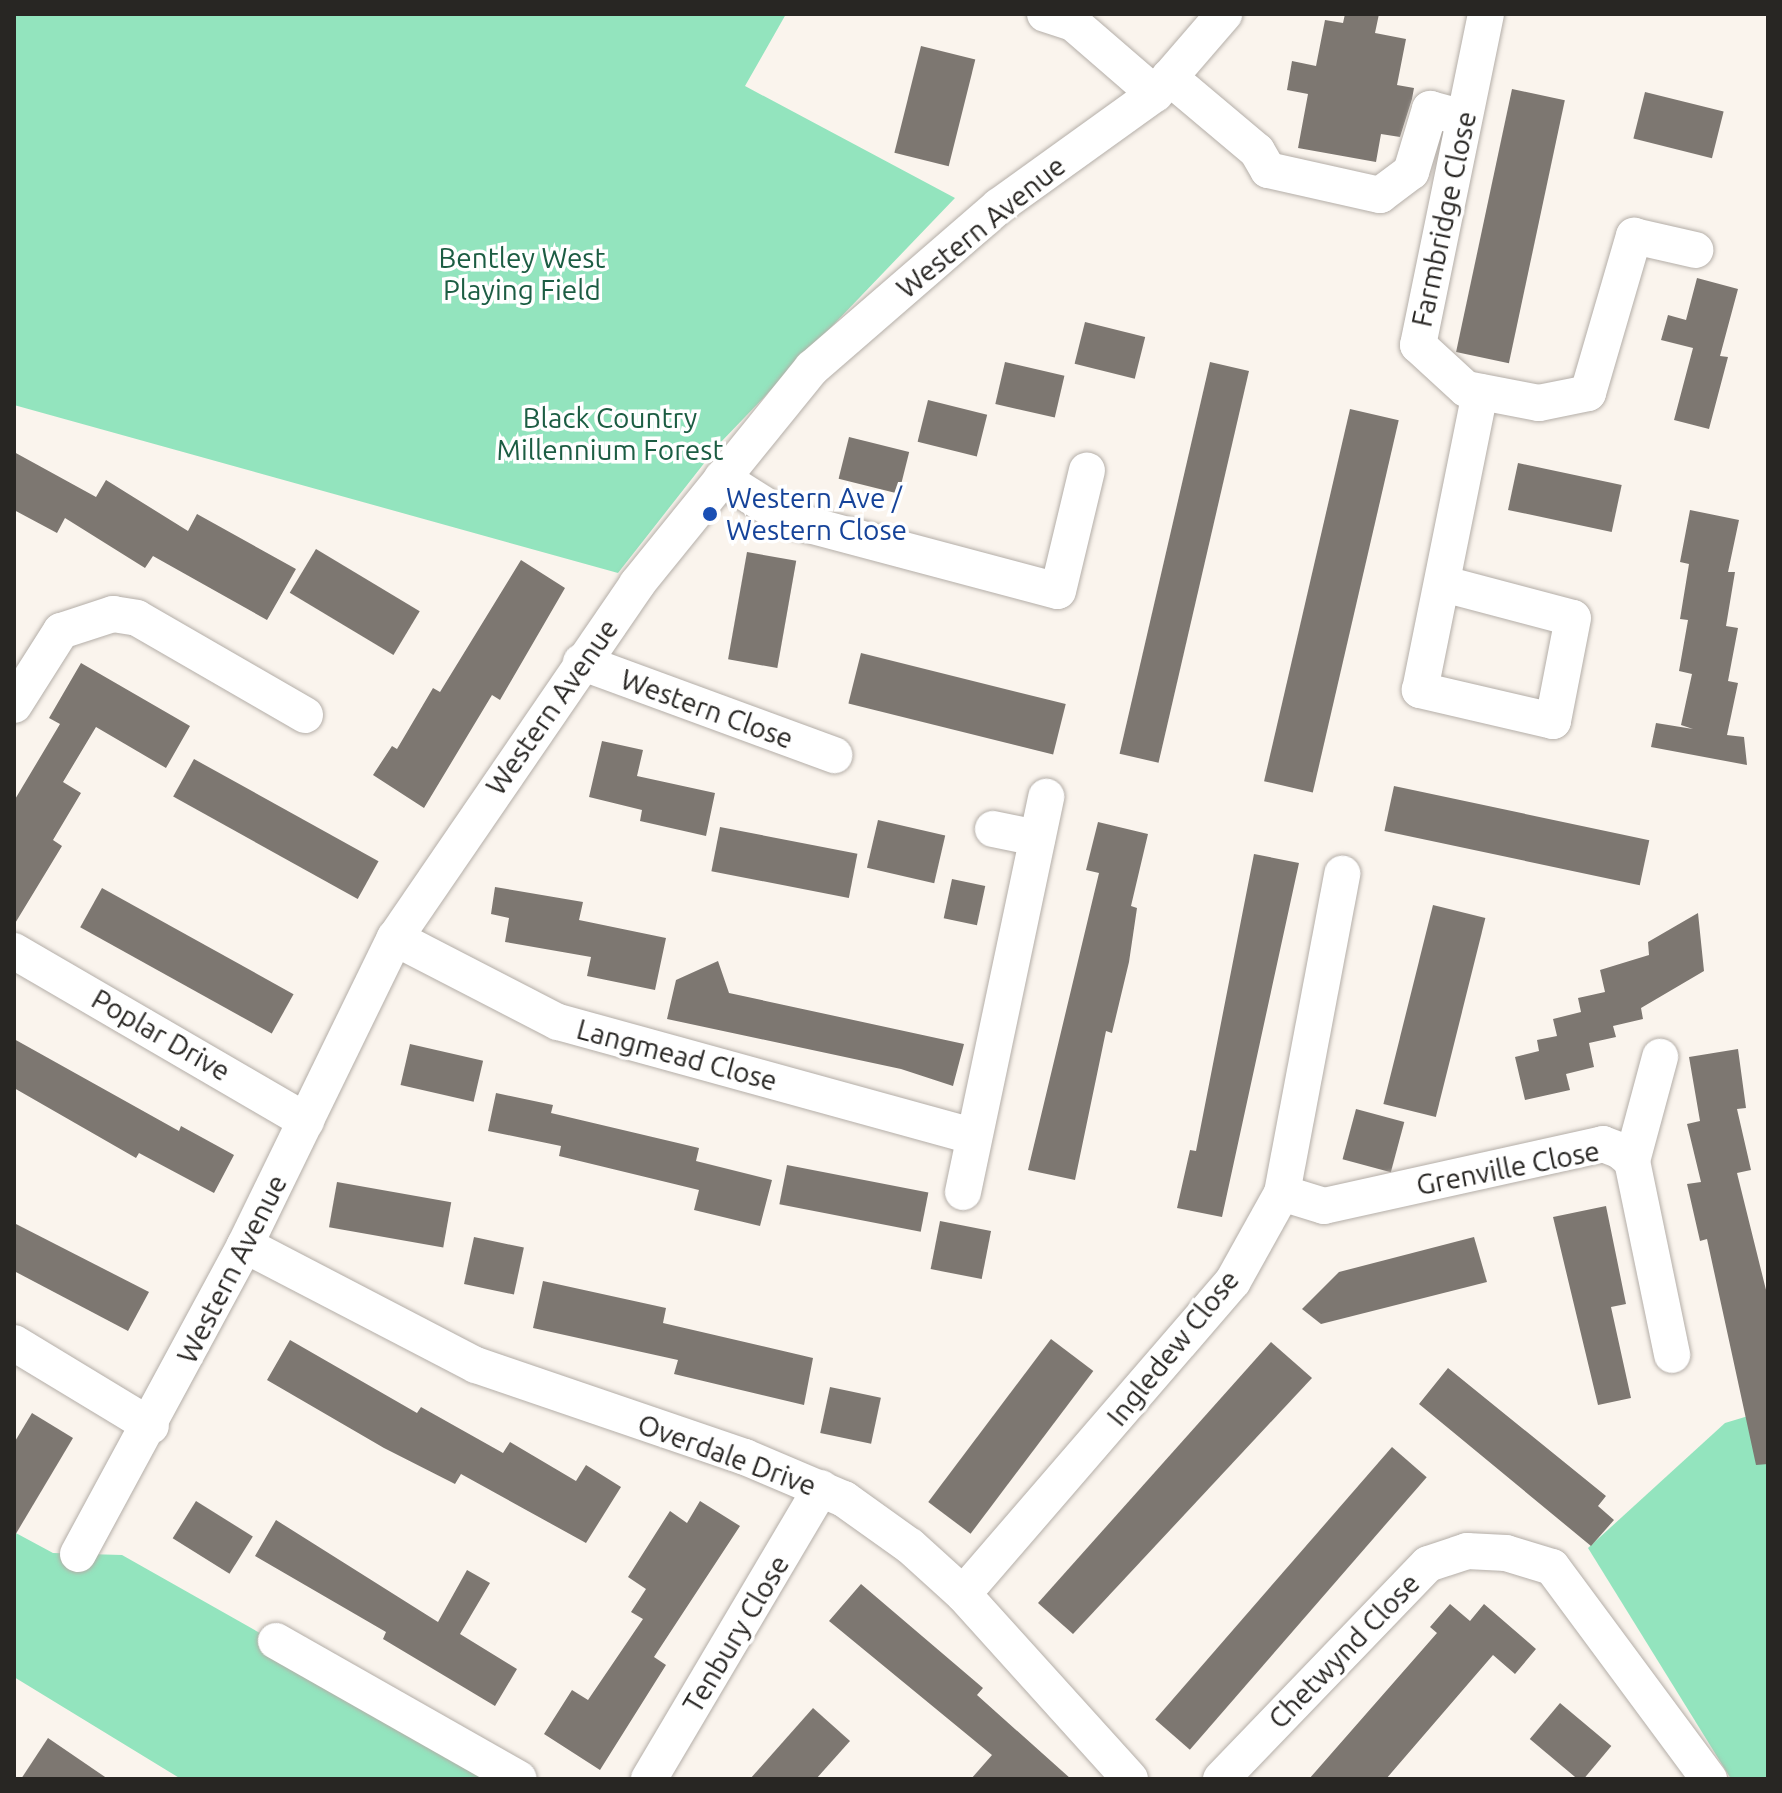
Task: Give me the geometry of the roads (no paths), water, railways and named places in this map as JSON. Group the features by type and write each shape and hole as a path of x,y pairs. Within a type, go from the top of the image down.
{"street":[{"path":"1045,14 1073,23 1257,151 1268,170 1380,195 1411,172 1430,109 1464,118"},
{"name":"Western Avenue","path":"78,1554 151,1426 245,1245 395,938 581,662 722,478 812,368 999,206 1162,86 1224,14"},
{"name":"Farmbridge Close","path":"1486,14 1418,345 1466,389 1539,403 1588,393 1634,236 1695,250"},
{"path":"1444,584 1573,618 1553,721 1420,690 1444,584 1480,392"},
{"path":"722,478 787,519 1058,591 1087,470"},
{"path":"14,705 61,631 113,614 137,618 305,715"},
{"name":"Western Close","path":"581,662 834,755"},
{"path":"963,1192 1046,797"},
{"path":"993,829 1037,838"},
{"name":"Ingledew Close","path":"963,1594 1233,1281 1282,1193 1342,874"},
{"name":"Langmead Close","path":"395,938 558,1022 973,1136"},
{"name":"Poplar Drive","path":"14,951 306,1121"},
{"path":"1632,1161 1660,1057"},
{"name":"Grenville Close","path":"1282,1193 1324,1206 1603,1144 1632,1161 1672,1355"},
{"name":"Overdale Drive","path":"245,1245 476,1365 821,1488 910,1546 963,1594 1120,1775"},
{"path":"14,1343 151,1426"},
{"name":"Tenbury Close","path":"649,1779 821,1488"},
{"name":"Chetwynd Close","path":"1221,1779 1428,1564 1467,1551 1506,1553 1552,1567 1709,1779"},
{"path":"276,1641 519,1779"}],"place":[{"name":"Western Ave / Western Close","path":"710,514"}],"park label":[{"name":"Bentley West Playing Field","path":"522,274"},
{"name":"Black Country Millennium Forest","path":"610,434"}]}
